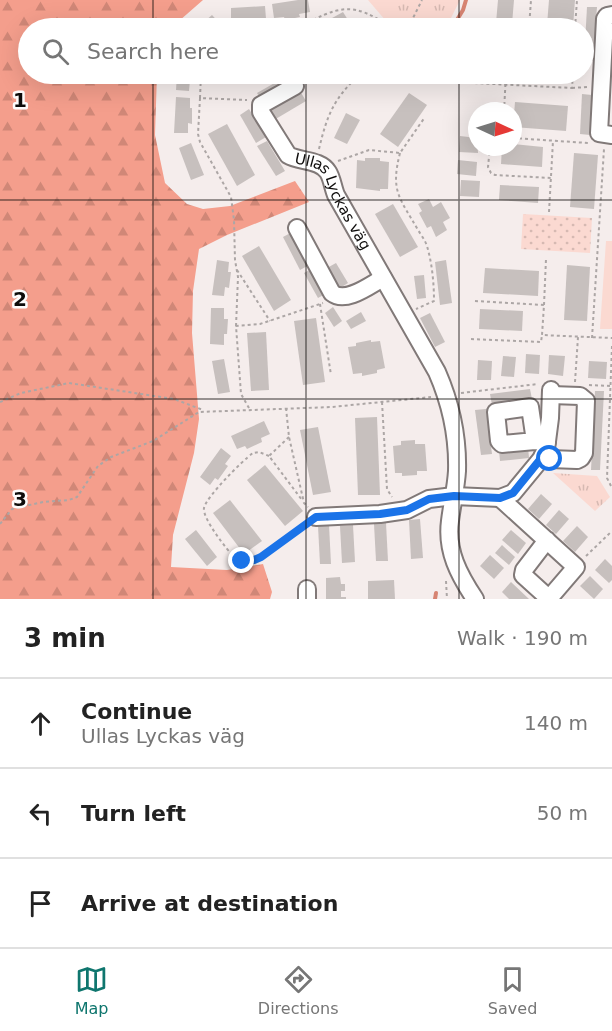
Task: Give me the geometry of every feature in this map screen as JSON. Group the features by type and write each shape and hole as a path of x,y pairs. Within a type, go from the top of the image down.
{"street":[{"path":"608,139 599,133 605,20 607,16 612,15"},
{"path":"261,105 295,86"},
{"name":"Ullas Lyckas väg","path":"261,105 261,112 288,155 320,166 406,315 447,395 457,442 457,472 449,528 452,555 459,574 475,599"},
{"path":"297,228 332,293 336,296 343,297 352,294 383,278"},
{"path":"316,517 380,514 400,511 429,499 454,496 500,498 513,493 541,447 548,389 580,396 585,401 584,453 581,458 577,460 550,459 541,447"},
{"path":"500,498 547,540 576,567 552,595 545,595 523,576 524,570 547,540"}],"path":[{"path":"413,18 422,0"},
{"path":"530,18 531,0"},
{"path":"576,18 577,0"},
{"path":"315,18 337,6"},
{"path":"376,14 381,18"},
{"path":"201,84 198,134 200,142 231,197 238,277 237,326 241,394 249,409"},
{"path":"349,84 327,115 320,166 369,150 400,153"},
{"path":"504,102 505,84 572,88 572,84"},
{"path":"200,98 248,100 261,105"},
{"path":"406,315 434,301 427,244 401,204 396,184 400,153 425,117"},
{"path":"522,139 594,143"},
{"path":"592,338 608,139"},
{"path":"549,212 553,141"},
{"path":"489,156 488,167 490,173 495,175 551,178"},
{"path":"471,339 541,342 546,259"},
{"path":"236,268 270,321"},
{"path":"237,326 270,321 320,304 336,296"},
{"path":"476,301 544,305"},
{"path":"320,304 331,375"},
{"path":"542,335 612,338"},
{"path":"575,384 578,337"},
{"path":"612,346 607,478 612,488"},
{"path":"0,402 21,393 69,383 174,399 205,411"},
{"path":"586,384 611,386"},
{"path":"0,524 12,509 77,497 98,466 111,457 153,441 199,412 332,407 447,395 548,389"},
{"path":"382,402 387,489 400,511"},
{"path":"286,408 289,437 304,502"},
{"path":"269,456 289,437"},
{"path":"259,452 269,456 304,502 316,517 261,557 248,561 236,559 210,525 204,512 204,507 212,495 253,453 259,452"},
{"path":"607,478 612,478"},
{"path":"576,567 612,531"},
{"path":"446,578 447,599"}],"green space":[{"path":"0,0 203,0 182,18 18,18 18,84 157,84 155,135 165,183 187,204 203,209 230,206 295,181 309,202 227,235 199,249 193,291 192,333 199,419 194,453 173,535 171,567 227,570 263,564 272,592 270,599 0,599"},
{"path":"368,0 460,0 451,18 383,18"},
{"path":"523,214 592,218 590,253 521,249"},
{"path":"606,241 612,241 612,329 600,329"},
{"path":"553,473 597,476 610,497 595,511"}],"building":[{"path":"308,0 310,12 299,14 300,17 295,18 274,18 272,4"},
{"path":"498,0 514,0 512,18 496,18"},
{"path":"549,0 575,0 574,18 548,18"},
{"path":"265,6 266,18 231,18 231,8"},
{"path":"587,7 597,7 594,48 594,18 586,18"},
{"path":"343,12 347,18 332,18"},
{"path":"176,84 190,84 189,91 176,90"},
{"path":"273,84 290,85 262,101 257,93"},
{"path":"300,91 306,101 274,120 268,110"},
{"path":"409,93 427,105 398,147 380,134"},
{"path":"582,94 592,95 590,135 580,134"},
{"path":"176,97 190,98 192,124 188,123 188,133 174,133"},
{"path":"522,103 568,106 566,131 522,128"},
{"path":"249,109 266,137 256,143 240,115"},
{"path":"346,113 360,120 347,144 334,138"},
{"path":"227,124 255,175 237,186 208,134"},
{"path":"460,136 468,137 468,152 459,152"},
{"path":"267,141 285,171 276,176 257,146"},
{"path":"191,143 204,175 191,180 179,148"},
{"path":"522,145 543,147 542,167 501,164 501,156 522,156"},
{"path":"574,153 598,155 594,209 570,207"},
{"path":"365,158 380,158 380,161 389,162 388,189 380,189 380,191 356,188 357,160 365,161"},
{"path":"458,160 477,162 476,176 457,174"},
{"path":"461,180 480,181 479,197 460,196"},
{"path":"500,185 539,187 538,203 499,200"},
{"path":"429,199 433,207 441,202 450,218 443,222 447,230 436,237 431,226 427,228 419,213 422,211 418,204"},
{"path":"393,204 418,247 400,257 375,214"},
{"path":"294,231 311,264 300,270 283,237"},
{"path":"259,246 291,300 274,311 242,256"},
{"path":"217,260 229,262 228,272 231,272 229,288 225,287 224,296 212,295"},
{"path":"446,260 452,303 440,305 435,262"},
{"path":"336,263 348,283 340,288 327,268"},
{"path":"567,265 590,267 587,321 564,320"},
{"path":"313,268 327,293 318,298 304,273"},
{"path":"485,268 539,271 538,296 483,293"},
{"path":"424,275 426,298 417,299 414,276"},
{"path":"333,307 342,321 334,327 325,313"},
{"path":"211,308 224,308 224,319 228,319 224,345 210,344"},
{"path":"480,309 523,311 522,331 479,329"},
{"path":"361,312 366,321 351,329 346,321"},
{"path":"430,313 445,342 435,347 420,318"},
{"path":"316,318 325,382 303,385 294,321"},
{"path":"266,332 269,390 251,391 247,333"},
{"path":"371,340 371,342 380,341 385,368 377,370 377,373 362,376 362,373 353,374 348,347"},
{"path":"526,354 540,355 539,374 525,373"},
{"path":"549,355 565,356 563,376 548,374"},
{"path":"503,356 516,357 514,377 501,376"},
{"path":"224,359 230,392 218,394 212,361"},
{"path":"478,360 492,361 491,380 477,380"},
{"path":"589,361 607,362 606,379 588,378"},
{"path":"530,389 532,399 492,405 490,394"},
{"path":"595,391 604,391 600,470 591,470"},
{"path":"486,409 492,454 481,455 475,410"},
{"path":"377,417 380,495 358,495 355,418"},
{"path":"264,421 270,434 261,438 262,442 247,449 245,446 237,449 231,436"},
{"path":"318,427 331,492 313,495 300,430"},
{"path":"415,440 415,444 425,444 427,471 417,471 417,475 402,476 402,473 395,473 393,446 401,445 401,441"},
{"path":"528,447 529,458 500,461 499,450"},
{"path":"221,448 231,456 225,464 228,466 218,480 215,478 210,485 200,477"},
{"path":"265,465 303,511 285,526 247,480"},
{"path":"541,494 552,504 539,519 528,509"},
{"path":"230,500 262,541 244,554 213,513"},
{"path":"559,510 569,519 556,534 546,525"},
{"path":"420,519 423,558 411,559 409,520"},
{"path":"386,523 388,561 376,561 374,524"},
{"path":"329,525 331,564 320,564 318,526"},
{"path":"353,525 355,562 342,563 340,526"},
{"path":"577,526 588,537 575,552 563,541"},
{"path":"196,530 217,557 207,566 185,539"},
{"path":"511,530 526,543 518,554 502,540"},
{"path":"502,545 515,557 509,565 495,553"},
{"path":"490,555 504,568 494,579 480,566"},
{"path":"605,559 612,566 612,580 609,583 595,570"},
{"path":"590,576 603,589 594,599 580,586"},
{"path":"340,577 341,584 345,584 345,591 341,591 341,597 346,597 346,599 326,599 326,578"},
{"path":"394,580 395,599 368,599 368,581"},
{"path":"511,582 529,599 509,599 502,592"}],"waterway":[{"path":"458,18 466,0"},
{"path":"435,599 436,593"}],"route":[{"path":"242,561 261,557 316,517 380,514 407,510 425,500 454,496 500,498 513,493 543,456 550,459"}]}
